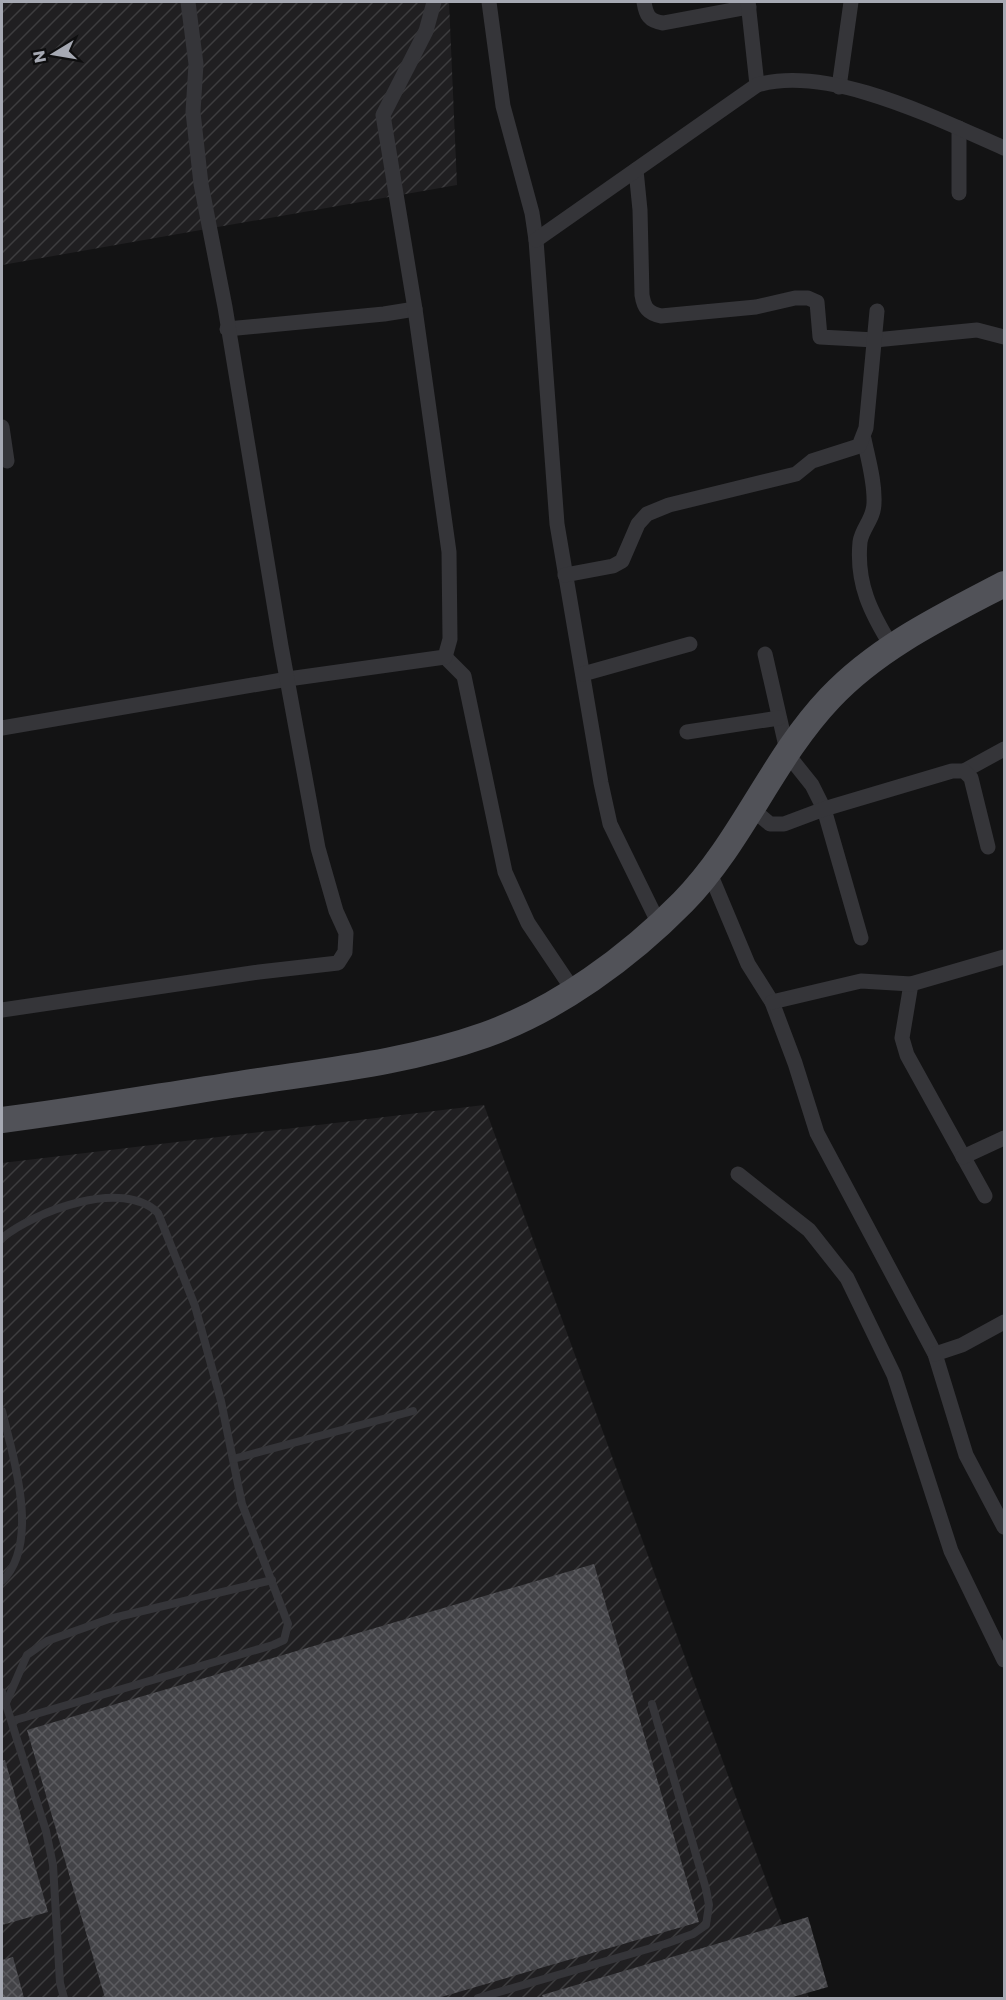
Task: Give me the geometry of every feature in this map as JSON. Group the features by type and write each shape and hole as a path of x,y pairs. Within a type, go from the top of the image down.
{"main road":[{"path":"2,1120 393,1060 486,1034 534,1013 621,957 660,926 686,899 709,871 829,699 867,664 916,631 1005,584"}],"street":[{"path":"2,1010 259,972 338,963 345,952 346,933 336,910 318,848 201,184 193,112 196,64 188,2"},
{"path":"434,2 426,31 383,115 416,309 449,552 450,639 445,657"},
{"path":"489,2 503,106 532,213 536,240 557,524 610,824 660,926"},
{"path":"644,2 647,16 653,21 663,23 749,4 757,86"},
{"path":"839,87 851,2"},
{"path":"536,240 757,86 776,80 825,83 899,103 1005,148"},
{"path":"959,128 959,193"},
{"path":"636,170 640,210 642,295 644,306 651,314 661,316 720,310 808,298 817,302 820,337 875,340 977,330 1005,337"},
{"path":"227,329 416,309"},
{"path":"877,311 864,439 874,502 873,516 860,541 862,583 866,602 892,647"},
{"path":"2,428 8,461"},
{"path":"566,575 613,566 622,561 638,524 646,514 669,505 796,474 812,461 860,446 864,439"},
{"path":"583,674 690,644"},
{"path":"765,654 788,755 812,785 824,810 861,938"},
{"path":"2,728 288,679 445,657"},
{"path":"445,657 464,676 505,872 528,922 573,990"},
{"path":"687,732 779,718"},
{"path":"752,809 770,824 784,824 952,771 964,771 1005,749"},
{"path":"964,771 971,778 988,847"},
{"path":"709,871 748,964 772,1002 795,1063 817,1133 935,1354 966,1455 1005,1527"},
{"path":"772,1002 861,981 911,984 1005,957"},
{"path":"911,984 902,1038 907,1055 985,1196"},
{"path":"963,1157 1005,1138"},
{"path":"738,1174 809,1230 847,1278 894,1375 951,1551 1005,1660"},
{"path":"935,1354 962,1345 1005,1322"}],"lane":[{"path":"2,1238 43,1212 73,1202 124,1199 150,1204 158,1213 195,1306 221,1401 242,1504 288,1624 284,1640 12,1721"},
{"path":"2,1411 18,1479 22,1523 12,1570 2,1581"},
{"path":"233,1459 413,1411"},
{"path":"6,1702 27,1655 47,1641 109,1619 272,1580"},
{"path":"2,1692 46,1831 53,1865 60,1983 64,1998"},
{"path":"478,1998 665,1944 693,1934 706,1925 709,1905 706,1889 652,1704"}],"shaded area":[{"path":"2,2 449,2 457,185 2,265"},
{"path":"484,1105 809,1998 2,1998 2,1163"}],"building":[{"path":"594,1564 699,1922 438,1998 105,1998 27,1730"},
{"path":"5,1760 48,1912 2,1925 2,1761"},
{"path":"808,1917 828,1987 789,1998 543,1998 542,1995"},
{"path":"13,1957 24,1998 2,1998 2,1960"}]}
